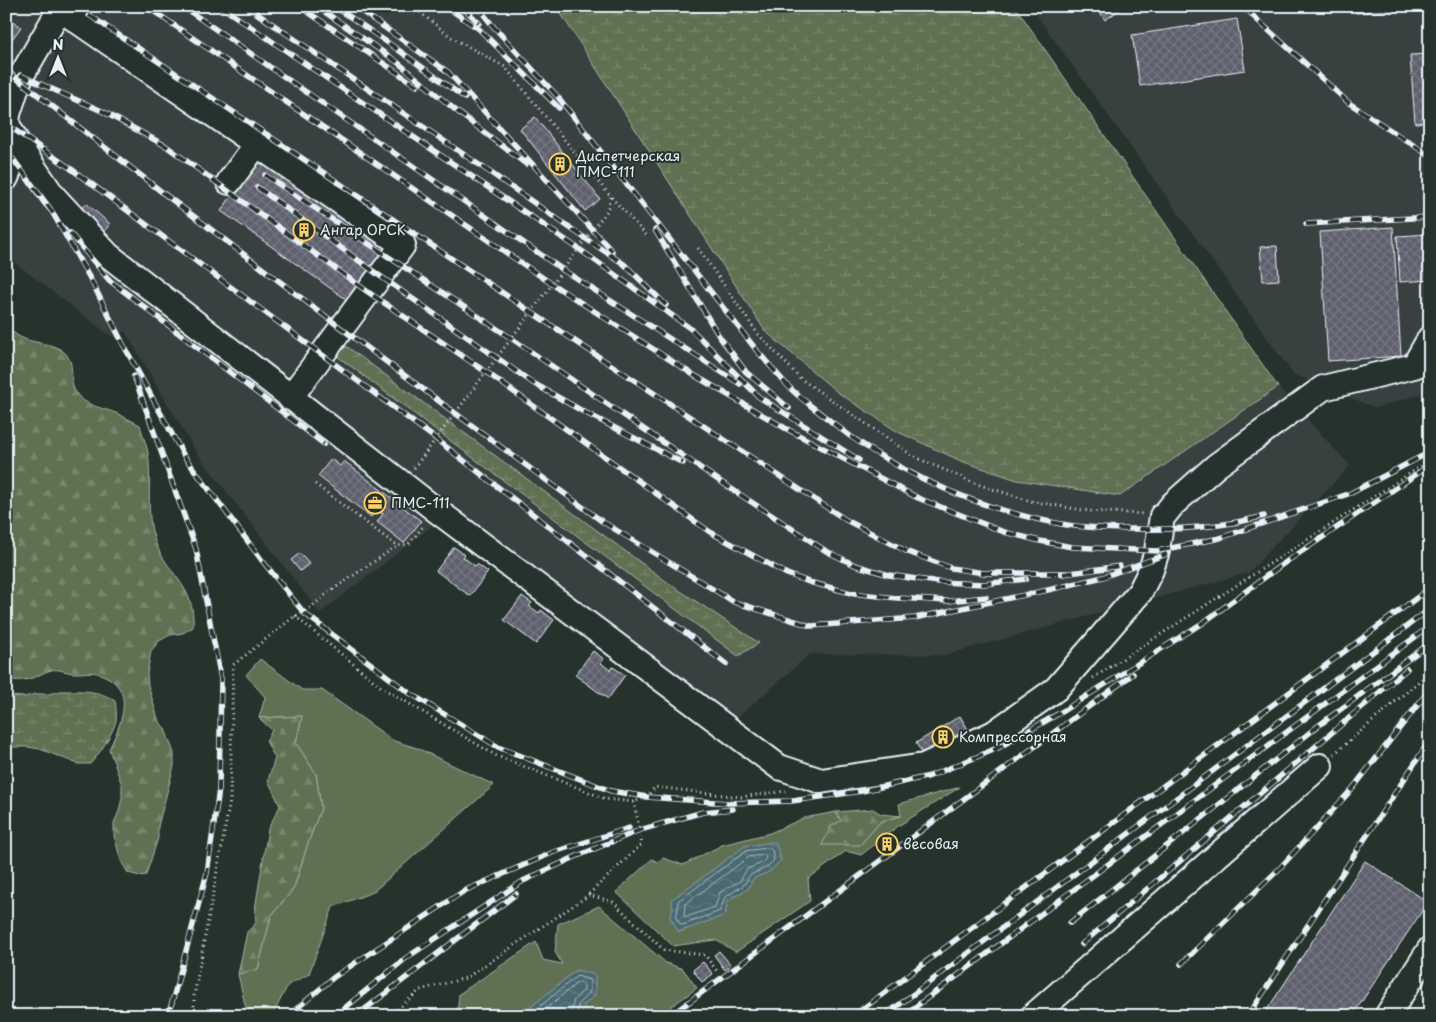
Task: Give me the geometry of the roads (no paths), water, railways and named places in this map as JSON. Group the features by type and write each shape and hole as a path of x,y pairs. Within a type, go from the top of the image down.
{"lane":[{"path":"290,398 403,245 256,145 60,7 19,80 8,114 7,124 18,146 53,196 108,255 290,398 402,484 778,767 821,780 924,766 994,732 1056,689 1140,592 1151,570 1162,516 1173,504 1216,466 1322,388 1414,366 1430,338"},
{"path":"229,182 256,145"},
{"path":"6,178 18,146"},
{"path":"1033,1016 1320,766"},
{"path":"1387,1016 1430,949"}],"water":[{"path":"775,842 781,860 769,872 754,878 748,889 728,900 725,915 679,932 670,917 673,908 671,900 745,846"},
{"path":"576,970 595,975 595,995 584,1005 581,1016 520,1016"}],"railway":[{"path":"146,6 552,284 692,374 785,428 918,498 1004,532 1072,547 1157,551 1220,538 1351,493 1430,452"},
{"path":"182,6 563,270 740,384"},
{"path":"220,6 579,249 691,329 759,397 859,460"},
{"path":"246,6 624,264 666,305"},
{"path":"299,6 417,86"},
{"path":"316,6 396,61 459,113 526,164"},
{"path":"334,6 465,98"},
{"path":"354,6 448,72 612,251"},
{"path":"445,6 479,29 559,108"},
{"path":"462,6 479,23"},
{"path":"477,6 558,97 782,380 811,406 874,452 951,492 1005,511 1061,524 1108,528 1169,529 1217,525 1264,516"},
{"path":"1245,6 1254,17 1349,103 1430,156"},
{"path":"89,15 531,312 846,520 908,552 951,568 984,573 1070,573"},
{"path":"6,70 167,196 341,328 603,522 734,602 811,626 915,618 1103,577 1167,554"},
{"path":"20,75 102,111 166,146 368,292 486,372 710,532 787,574 851,593 948,601 986,597"},
{"path":"6,124 70,168 436,439 726,664"},
{"path":"6,153 13,159 51,210 92,282 123,344 184,456 304,613 408,692 498,747 611,791 647,797 728,803 792,801 862,791 930,776 996,749 1058,714 1204,622"},
{"path":"265,175 511,338 721,482 826,551 855,565 889,575 938,582 984,584 1026,579"},
{"path":"257,187 533,383 584,412 683,463"},
{"path":"1306,224 1430,217"},
{"path":"655,230 719,336 746,372 789,408"},
{"path":"70,233 109,280 324,444"},
{"path":"134,376 196,549 221,679 219,789 207,873 171,1006 166,1016"},
{"path":"1200,625 1280,566 1430,465"},
{"path":"1063,574 1120,566"},
{"path":"853,1016 1430,588"},
{"path":"884,1016 1430,609"},
{"path":"903,1016 1430,626"},
{"path":"1070,923 1318,726 1430,643"},
{"path":"1082,944 1407,669"},
{"path":"670,1016 1133,674"},
{"path":"1181,964 1278,870 1353,788 1430,689"},
{"path":"1248,1016 1430,740"},
{"path":"335,1016 406,958 523,881 640,830 703,812 733,809"},
{"path":"288,1016 334,977 464,891 554,852 629,828"},
{"path":"356,1016 516,894"}],"place":[{"name":"Диспетчерская ПМС-111","path":"560,164"},
{"name":"Ангар ОРСК","path":"304,230"},
{"name":"ПМС-111","path":"375,503"},
{"name":"Компрессорная","path":"943,737"},
{"name":"весовая","path":"887,844"}]}
